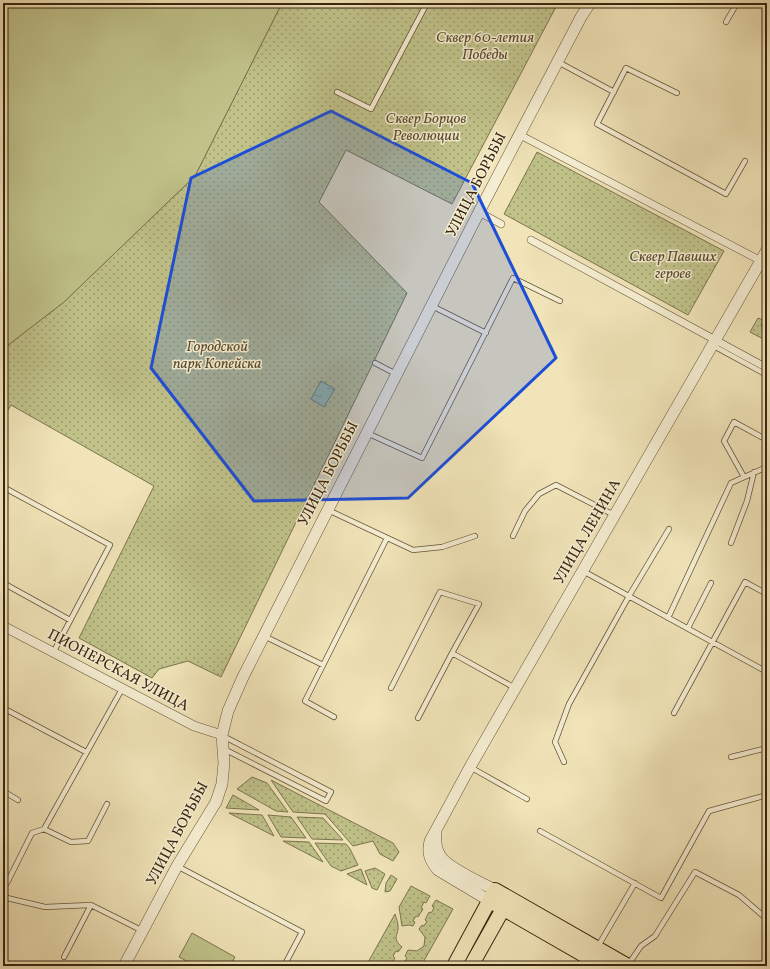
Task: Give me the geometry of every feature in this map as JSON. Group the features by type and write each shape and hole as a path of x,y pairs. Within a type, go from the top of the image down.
{"main road":[{"path":"454,966 492,895 603,966"},
{"path":"506,903 597,948 628,966"},
{"path":"471,966 506,903"}],"street":[{"name":"УЛИЦА БОРЬБЫ","path":"124,966 177,866 216,802 222,784 224,763 222,735 228,711 243,678 479,212 590,3"},
{"path":"520,135 765,258"},
{"path":"479,212 501,224"},
{"path":"531,240 714,342 767,368"},
{"name":"УЛИЦА ЛЕНИНА","path":"492,895 448,877 438,870 432,864 428,849 430,840 614,515 714,342 765,258"},
{"name":"ПИОНЕРСКАЯ УЛИЦА","path":"3,626 194,726 222,735"}],"lane":[{"path":"338,92 371,109 427,3"},
{"path":"726,22 737,3"},
{"path":"558,62 614,92"},
{"path":"677,93 626,68 597,124 726,194 745,161"},
{"path":"367,432 422,458 514,278 560,301"},
{"path":"431,306 486,333"},
{"path":"714,342 767,375"},
{"path":"375,363 397,374"},
{"path":"744,477 724,441 734,422 767,440"},
{"path":"668,618 731,483 767,467"},
{"path":"730,543 747,501 754,472"},
{"path":"513,536 525,511 539,494 556,485 614,515"},
{"path":"3,487 110,545 53,653"},
{"path":"328,510 413,550 442,547 475,536"},
{"path":"564,762 555,742 569,704 629,596 669,530"},
{"path":"334,717 305,701 387,538"},
{"path":"582,571 767,672"},
{"path":"674,713 745,582 767,594"},
{"path":"3,583 70,620"},
{"path":"688,628 712,583"},
{"path":"391,688 440,592 479,604 418,718"},
{"path":"264,636 323,665"},
{"path":"452,653 515,688"},
{"path":"7,883 32,833 44,829 122,689"},
{"path":"3,708 86,752"},
{"path":"222,735 331,792 326,801 223,748"},
{"path":"732,757 767,748"},
{"path":"470,767 527,799"},
{"path":"3,791 18,800"},
{"path":"540,831 661,898 709,811 767,795"},
{"path":"44,829 71,842 88,842 107,804"},
{"path":"177,866 302,932 284,966"},
{"path":"628,966 642,946 655,936 695,872 739,895 767,919"},
{"path":"597,948 635,883"},
{"path":"3,897 45,907 91,905 143,931"},
{"path":"64,957 91,905"}],"highlighted area":[{"path":"331,111 472,183 556,358 408,498 254,501 151,368 191,178"}],"green space":[{"path":"3,3 282,3 195,176 64,302 3,349"},
{"name":"Городской парк Копейска","path":"282,3 558,3 452,204 346,150 319,202 407,293 221,677 188,661 159,669 152,678 79,638 154,486 11,405 3,418 3,349 64,302 195,176"},
{"name":"Сквер Павших героев","path":"537,152 724,251 688,315 504,214"},
{"path":"758,318 763,320 764,323 761,324 764,334 767,334 765,340 750,332"},
{"path":"252,777 267,783 288,812 276,811 237,789"},
{"path":"271,780 393,843 399,852 393,861 380,854 373,841 353,846 325,814 293,812"},
{"path":"233,795 259,810 226,808"},
{"path":"229,813 262,815 274,836"},
{"path":"268,815 291,817 306,838 281,837"},
{"path":"297,817 323,818 343,840 312,839"},
{"path":"283,841 309,842 323,862"},
{"path":"315,843 346,844 358,865 341,871 331,866"},
{"path":"375,868 385,874 377,890 372,888 365,871"},
{"path":"361,869 367,885 347,874"},
{"path":"391,875 397,879 390,891 385,892 386,883"},
{"path":"411,886 430,896 426,903 424,902 421,908 423,909 418,917 416,916 413,921 415,922 413,926 402,926 399,907"},
{"path":"436,900 453,909 421,966 399,966 401,962 404,963 407,958 405,956 408,950 417,951 424,946 425,937 419,929 422,925 424,926 427,921 425,920 429,912 431,913 434,908 432,906"},
{"path":"395,914 398,926 396,939 402,947 398,952 396,951 393,956 395,958 391,965 366,966"},
{"path":"192,933 235,957 230,966 196,966 179,957"}],"water":[{"path":"321,381 335,389 324,407 311,399"}],"park label":[{"name":"Сквер 60-летия Победы","path":"485,46"},
{"name":"Сквер Борцов Революции","path":"426,128"}]}
